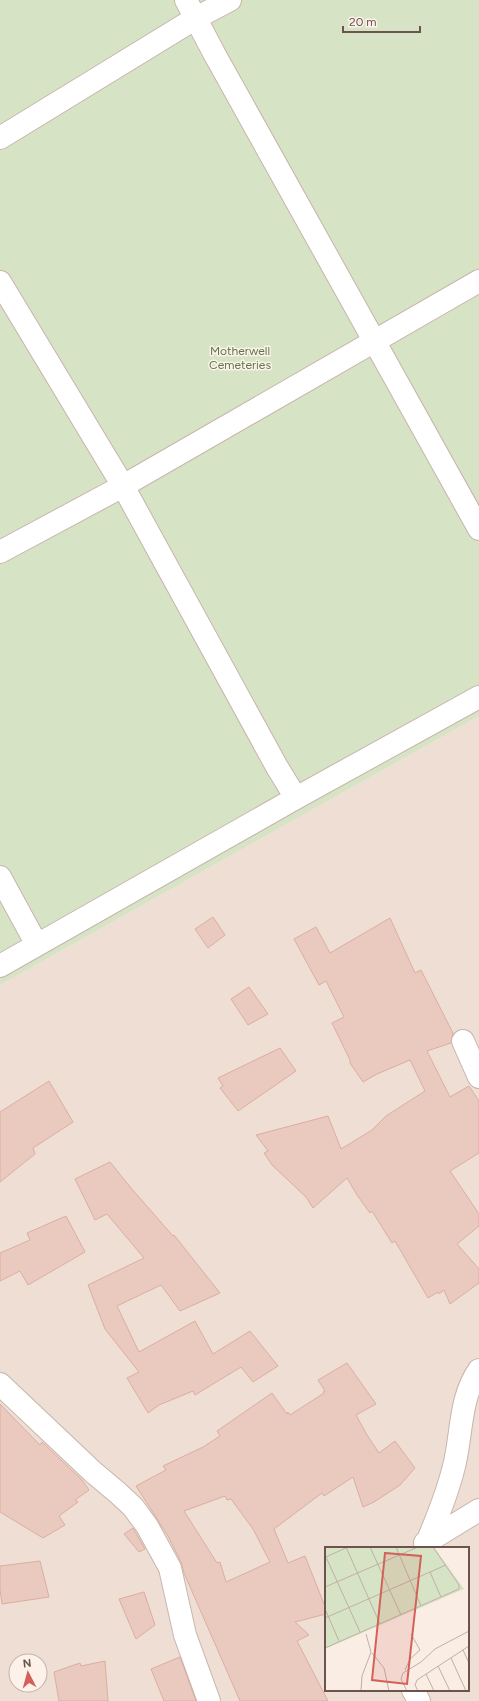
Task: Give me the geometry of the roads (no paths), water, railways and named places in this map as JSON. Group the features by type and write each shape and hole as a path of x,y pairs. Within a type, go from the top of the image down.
{"street":[{"path":"0,138 191,9 230,0"},
{"path":"191,9 215,55 479,529"},
{"path":"0,552 123,486 479,281"},
{"path":"0,282 123,486 277,767 296,798"},
{"path":"0,966 296,798 479,697"},
{"path":"0,877 37,945"},
{"path":"463,1041 479,1077"},
{"path":"424,1544 446,1496 456,1460 465,1403 469,1389 479,1370"},
{"path":"0,1384 82,1462 128,1503 147,1526 170,1568 185,1635 209,1701"},
{"path":"424,1544 479,1510"},
{"path":"414,1691 419,1701"}],"park label":[{"name":"Motherwell Cemeteries","path":"240,358"}]}
